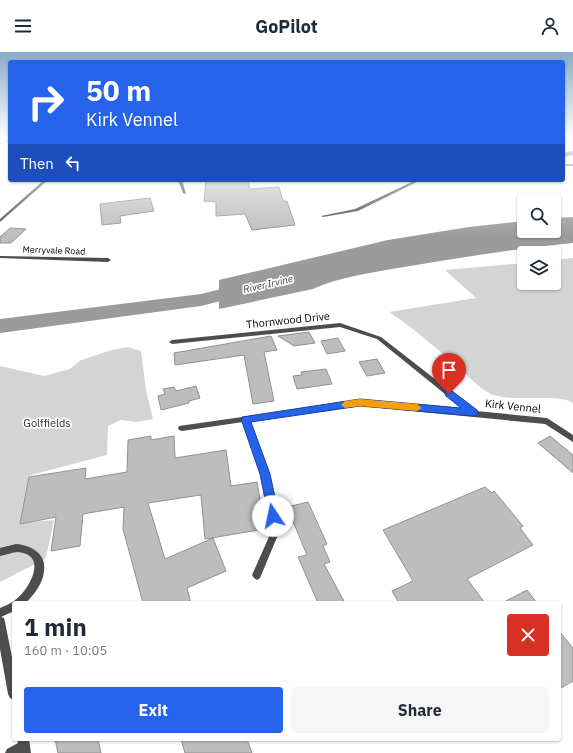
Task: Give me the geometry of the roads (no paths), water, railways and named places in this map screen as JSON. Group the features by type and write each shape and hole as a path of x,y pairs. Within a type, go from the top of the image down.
{"street":[{"path":"0,221 44,182"},
{"path":"181,182 185,193"},
{"path":"323,216 356,210 415,182"},
{"name":"Merryvale Road","path":"0,257 108,260"},
{"name":"Thornwood Drive","path":"172,342 340,325 379,338 473,413"},
{"name":"Kirk Vennel","path":"182,428 360,403 547,421 573,439"},
{"path":"246,419 265,474 276,530 258,575"},
{"path":"0,552 16,548 23,549 33,554 39,564 40,570 37,579 32,589 21,601"},
{"path":"0,613 12,607"},
{"path":"0,622 12,684"},
{"path":"11,753 24,746"}],"water":[{"path":"573,217 573,243 547,246 517,246 517,250 420,264 344,278 313,289 219,309 219,280 388,240 469,227 517,222 517,238 561,238 561,218"}],"waterway":[{"name":"River Irvine","path":"0,326 201,300 253,287"}],"park label":[{"name":"Golffields","path":"47,423"}]}
